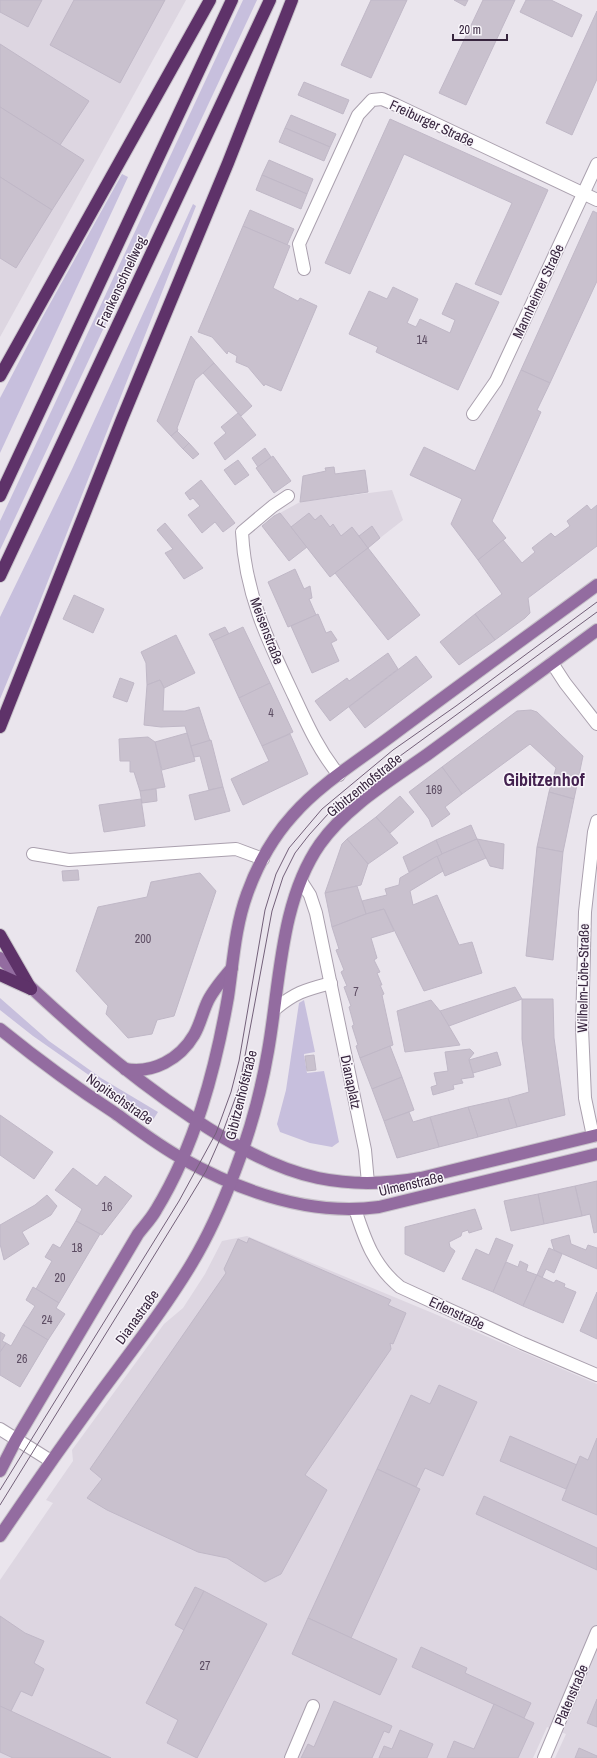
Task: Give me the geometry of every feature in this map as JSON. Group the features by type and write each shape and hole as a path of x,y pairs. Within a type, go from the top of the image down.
{"highway":[{"path":"0,376 210,0"},
{"name":"Frankenschnellweg","path":"0,496 232,0"},
{"name":"Frankenschnellweg","path":"0,576 270,0"},
{"path":"0,726 122,419 228,163 292,0"},
{"path":"0,935 32,989"},
{"path":"0,975 32,989"}],"main road":[{"name":"Gibitzenhofstraße","path":"182,1158 197,1121 217,1050 245,901 263,859 278,834 293,815 317,792 597,585"},
{"name":"Gibitzenhofstraße","path":"231,1181 254,1115 262,1082 288,926 300,881 317,848 349,813 372,794 597,630"},
{"name":"Nopitschstraße","path":"0,958 73,1027 124,1069 197,1121 243,1149"},
{"path":"124,1069 134,1071 148,1070 166,1062 179,1053 195,1034 207,1002 232,967"},
{"name":"Nopitschstraße","path":"0,1029 70,1082 182,1158 206,1171 231,1181"},
{"name":"Ulmenstraße","path":"243,1149 271,1162 303,1174 337,1181 368,1183 399,1182 595,1136"},
{"name":"Ulmenstraße","path":"231,1181 264,1195 322,1207 355,1209 392,1204 597,1154"},
{"path":"0,1471 16,1440 138,1234 156,1211 182,1158"},
{"name":"Dianastraße","path":"0,1536 51,1461 181,1281 215,1220 231,1181"}],"street":[{"name":"Freiburger Straße","path":"304,269 299,244 358,115 372,100 382,99 396,105 597,200"},
{"name":"Mannheimer Straße","path":"473,414 496,381 597,164"},
{"name":"Meisenstraße","path":"288,496 273,506 242,532 244,557 255,608 274,652 319,750 339,775"},
{"path":"552,663 565,683 597,724"},
{"name":"Wilhelm-Löhe-Straße","path":"595,1136 585,1098 582,1028 582,969 585,912 594,832 597,821"},
{"path":"33,854 70,860 236,849 263,859"},
{"name":"Dianaplatz","path":"300,881 310,895 316,913 367,1163 368,1183"},
{"path":"275,1009 302,990 331,983"},
{"name":"Erlenstraße","path":"355,1209 374,1260 400,1287 522,1343 597,1375"},
{"path":"0,1429 51,1461"},
{"name":"Platenstraße","path":"544,1758 597,1632"},
{"path":"291,1758 313,1706"}],"shaded area":[{"path":"0,0 186,0 0,337"},
{"path":"243,0 257,0 0,550 0,521"},
{"path":"122,174 128,177 0,453 0,398 42,318"},
{"path":"193,204 196,206 0,699 0,617 73,467"},
{"path":"392,490 403,520 330,577 280,513 300,502"},
{"path":"0,998 49,1041 101,1078 158,1112 153,1120 33,1036 0,1010"},
{"path":"304,1000 315,1052 304,1054 307,1073 324,1071 339,1142 332,1147 310,1143 280,1132 277,1124 286,1090 299,1003"},
{"path":"247,1236 435,1314 597,1384 597,1758 555,1758 566,1734 547,1727 533,1758 0,1758 0,1580 53,1503 46,1500 73,1461 72,1450 164,1324 183,1308 205,1274 222,1241"}],"building":[{"path":"0,0 42,0 28,27 0,12"},
{"path":"74,0 165,0 120,83 50,45"},
{"path":"371,0 407,0 371,78 341,65"},
{"path":"454,0 468,0 465,6"},
{"path":"483,0 515,0 466,105 439,93"},
{"path":"526,0 551,0 582,15 572,37 520,12"},
{"path":"597,11 597,79 572,135 546,123"},
{"path":"0,44 89,101 60,145 0,107"},
{"path":"304,82 349,100 343,114 298,95"},
{"path":"0,107 84,160 52,210 0,177"},
{"path":"291,115 336,134 330,147 285,128"},
{"path":"390,119 548,190 501,295 475,284 512,203 404,154 350,274 325,263"},
{"path":"285,128 330,147 324,161 279,142"},
{"path":"269,160 313,179 307,194 262,175"},
{"path":"262,175 307,194 301,209 256,190"},
{"path":"0,177 52,210 16,268 0,258"},
{"path":"250,210 294,229 287,245 243,226"},
{"path":"593,211 597,213 597,281 550,383 521,370"},
{"path":"243,226 290,246 273,288 298,301 300,298 317,306 281,391 265,384 264,386 248,367 236,362 237,356 228,351 227,354 212,337 198,332"},
{"path":"456,283 499,302 458,390 376,352 378,347 349,334 369,291 387,299 393,287 418,299 407,323 416,327 420,319 450,333 455,320 442,314"},
{"path":"191,336 214,363 195,380 177,428 178,430 171,436 157,421"},
{"path":"214,363 252,406 241,416 203,373"},
{"path":"521,370 550,383 537,410 541,412 492,521 506,538 478,560 451,524 462,499 410,475 424,447 475,471"},
{"path":"238,413 256,435 225,460 214,443 226,433 221,427"},
{"path":"177,431 189,443 183,449 171,436"},
{"path":"189,443 199,454 193,459 183,449"},
{"path":"265,448 271,457 258,467 252,458"},
{"path":"273,456 291,481 274,493 256,468"},
{"path":"238,460 249,475 235,485 224,470"},
{"path":"334,467 335,474 365,470 368,492 300,502 303,476 326,471 325,468"},
{"path":"201,480 235,523 223,532 215,522 202,533 188,515 200,506 193,498 190,500 185,493"},
{"path":"587,505 591,510 597,505 597,546 528,598 530,613 495,640 475,614 502,594 478,560 503,540 522,563 535,552 532,548 551,533 555,537 570,526 567,521"},
{"path":"280,513 307,547 289,561 262,526"},
{"path":"309,513 315,520 321,515 330,527 333,524 341,536 352,527 368,548 330,577 291,527"},
{"path":"165,523 203,568 184,579 165,553 173,549 157,530"},
{"path":"372,526 380,538 368,548 359,536"},
{"path":"368,548 420,615 388,640 335,573"},
{"path":"295,569 304,589 310,586 312,598 309,599 316,615 288,627 268,582"},
{"path":"74,595 104,609 93,633 63,619"},
{"path":"318,614 326,633 331,631 337,640 331,643 339,661 312,673 291,626"},
{"path":"475,614 495,640 459,665 440,642"},
{"path":"225,627 229,634 213,641 209,634"},
{"path":"243,627 270,683 239,698 213,641"},
{"path":"176,635 195,673 164,688 160,680 147,685 146,663 141,652"},
{"path":"388,653 398,669 330,721 315,701 347,678 349,681"},
{"path":"416,656 432,677 365,728 349,707"},
{"path":"120,678 134,683 127,702 113,697"},
{"path":"160,680 164,688 163,711 185,711 199,707 210,741 191,746 185,726 161,727 144,725 147,685"},
{"path":"270,683 293,732 262,746 239,698"},
{"path":"531,710 537,712 583,756 574,799 549,792 556,768 530,744 462,794 442,767 517,711"},
{"path":"187,733 195,761 162,770 155,742"},
{"path":"290,734 308,774 243,805 231,779 269,761 262,746"},
{"path":"148,737 155,742 165,787 140,791 134,772 130,772 130,761 120,761 119,739"},
{"path":"211,740 223,787 209,790 200,756 194,757 191,746"},
{"path":"442,767 462,794 445,807 450,814 432,827 429,819 409,792"},
{"path":"223,787 230,811 195,820 189,795"},
{"path":"156,789 157,801 142,803 140,791"},
{"path":"549,792 574,799 563,852 537,847"},
{"path":"400,796 414,812 390,833 376,817"},
{"path":"141,799 145,826 104,832 99,805"},
{"path":"376,817 398,843 368,864 347,839"},
{"path":"471,825 477,839 442,854 436,840"},
{"path":"347,839 368,864 361,885 325,893 342,844"},
{"path":"477,839 486,858 445,876 437,856"},
{"path":"477,839 504,844 503,869 490,866"},
{"path":"436,840 442,854 409,872 403,857"},
{"path":"537,847 563,852 553,960 526,956"},
{"path":"437,856 443,871 410,891 413,905 437,895 459,945 472,942 482,973 424,991 384,909 366,914 362,901 387,895 385,889 399,885 400,878"},
{"path":"78,870 79,880 63,881 62,871"},
{"path":"200,873 216,891 174,1016 157,1020 152,1034 128,1038 106,1014 108,1006 76,971 98,907 147,897 151,882"},
{"path":"357,886 366,914 332,927 325,893"},
{"path":"384,909 394,931 371,938 377,958 374,960 380,972 377,973 384,994 382,995 393,1045 360,1058 356,1046 358,1045 352,1026 354,1025 349,1007 351,1006 344,987 347,986 341,972 344,970 336,950 339,949 332,927"},
{"path":"515,987 522,999 449,1026 440,1011"},
{"path":"522,999 553,999 554,1038 565,1115 517,1127 508,1098 529,1092 522,1039"},
{"path":"431,1000 440,1011 460,1045 405,1052 397,1011"},
{"path":"390,1046 402,1077 372,1089 360,1058"},
{"path":"470,1049 474,1053 469,1059 474,1077 461,1079 463,1083 453,1085 454,1089 433,1095 431,1087 437,1085 434,1073 448,1071 445,1052"},
{"path":"497,1052 501,1065 473,1073 469,1060"},
{"path":"314,1055 316,1070 307,1071 305,1056"},
{"path":"402,1077 414,1110 384,1121 372,1089"},
{"path":"508,1098 517,1127 478,1137 468,1107"},
{"path":"468,1107 478,1137 439,1147 430,1117"},
{"path":"409,1112 413,1122 430,1117 439,1147 397,1158 384,1121"},
{"path":"0,1115 53,1152 34,1179 0,1155"},
{"path":"73,1168 97,1186 105,1176 132,1196 102,1235 76,1221 82,1209 55,1190"},
{"path":"597,1181 597,1232 594,1233 590,1214 582,1216 575,1186"},
{"path":"575,1186 582,1216 544,1224 538,1194"},
{"path":"538,1194 544,1224 511,1231 504,1201"},
{"path":"47,1195 57,1206 51,1215 22,1232 29,1244 4,1260 0,1244 0,1225 35,1205"},
{"path":"475,1209 482,1229 469,1233 468,1230 462,1232 461,1236 449,1242 450,1247 455,1251 444,1272 405,1254 405,1227"},
{"path":"76,1221 100,1234 59,1303 36,1289 52,1261 45,1257 53,1244 60,1248"},
{"path":"569,1235 571,1244 586,1250 588,1245 597,1248 597,1269 554,1250 551,1240"},
{"path":"249,1238 391,1300 388,1305 406,1313 393,1344 390,1343 391,1349 305,1475 327,1490 281,1574 265,1582 227,1558 198,1552 107,1510 87,1498 102,1479 90,1469 226,1273 224,1269 238,1239 247,1243"},
{"path":"496,1238 513,1245 493,1292 462,1279 476,1249 489,1255"},
{"path":"549,1248 562,1254 554,1273 546,1269 542,1278 537,1275"},
{"path":"520,1261 528,1265 526,1271 537,1275 523,1306 493,1292 506,1262 518,1267"},
{"path":"537,1275 554,1283 556,1280 565,1284 564,1287 576,1292 563,1323 523,1306"},
{"path":"33,1287 59,1303 56,1308 65,1314 48,1340 23,1325 35,1306 26,1300"},
{"path":"597,1292 597,1339 580,1331"},
{"path":"23,1325 48,1340 20,1387 0,1375 0,1352 6,1343 11,1346"},
{"path":"0,1332 5,1335 2,1341 6,1343 0,1352"},
{"path":"439,1385 477,1402 443,1476 425,1468 416,1487 377,1469 411,1395 430,1404"},
{"path":"510,1436 577,1465 566,1489 500,1461"},
{"path":"597,1438 597,1515 562,1500 580,1456 588,1460"},
{"path":"377,1469 420,1489 351,1638 308,1618"},
{"path":"484,1496 597,1548 597,1570 476,1514"},
{"path":"195,1587 204,1591 184,1630 175,1625"},
{"path":"204,1591 267,1624 197,1758 167,1743 178,1720 146,1703"},
{"path":"0,1616 25,1633 44,1641 34,1663 44,1669 32,1696 21,1691 11,1711 0,1707"},
{"path":"308,1618 397,1659 380,1695 292,1654"},
{"path":"421,1647 467,1668 465,1673 531,1703 524,1718 412,1667"},
{"path":"597,1699 597,1727 587,1723"},
{"path":"334,1701 392,1726 389,1733 384,1731 372,1758 301,1758 308,1744 314,1747"},
{"path":"494,1704 534,1723 518,1758 447,1758 454,1741 474,1749"},
{"path":"0,1706 111,1758 13,1758 0,1752"},
{"path":"400,1730 433,1744 427,1758 379,1758 384,1746 392,1749"},
{"path":"579,1748 597,1756 597,1758 575,1758"}],"tram line":[{"path":"0,1490 179,1201 216,1133 231,1092 239,1061 265,910 276,874 289,848 322,809 393,750 456,706 597,602"},
{"path":"0,1505 206,1171 221,1137 239,1088 272,911 283,877 295,853 328,814 346,798 400,756 597,612"}],"district":[{"name":"Gibitzenhof","path":"544,780"}]}
